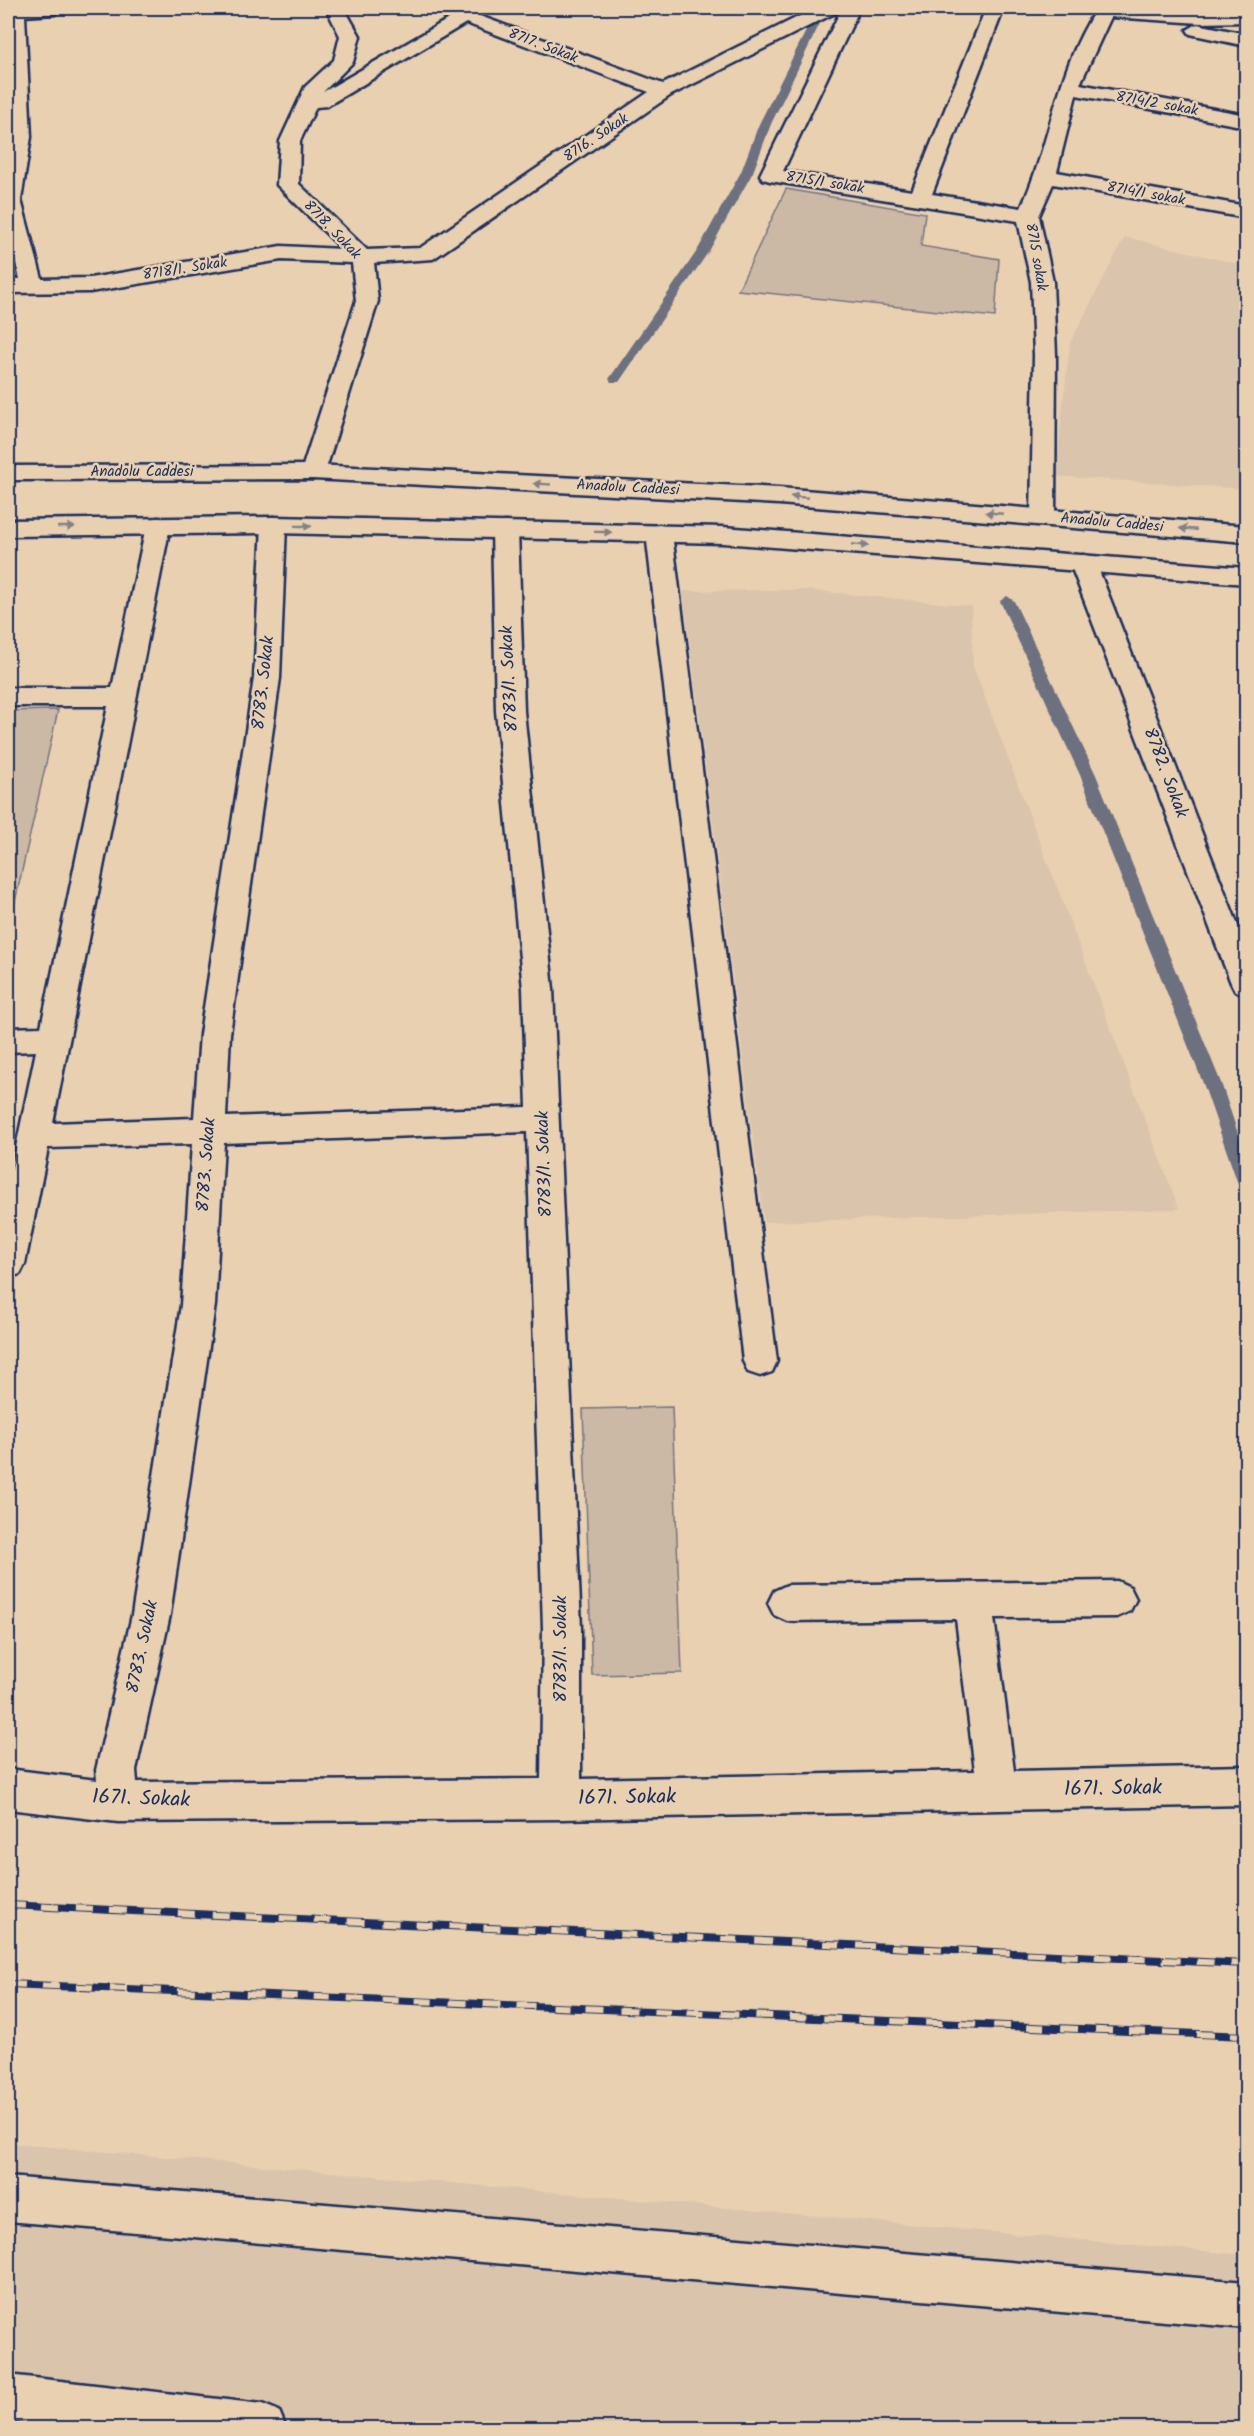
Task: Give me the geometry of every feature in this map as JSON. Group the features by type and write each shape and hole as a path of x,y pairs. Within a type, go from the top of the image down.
{"main road":[{"path":"33,286 9,201 14,137 11,11 55,8"},
{"name":"8718. Sokak","path":"314,472 367,301 362,257 288,185 290,141 315,87 343,62 350,36 335,8"},
{"name":"8716. Sokak","path":"362,257 425,254 664,91 830,8"},
{"name":"8715/1 sokak","path":"851,8 770,174 1028,216"},
{"path":"920,199 994,8"},
{"path":"1081,8 1246,40"},
{"path":"1104,11 1202,12 1246,16"},
{"name":"8715 sokak","path":"1043,517 1045,355 1042,282 1028,216 1046,176 1068,88 1104,11"},
{"name":"8717. Sokak","path":"302,113 464,16 664,91"},
{"name":"8714/2 sokak","path":"1068,88 1246,121"},
{"name":"8714/1 sokak","path":"1046,176 1246,212"},
{"name":"8718/1. Sokak","path":"8,286 90,285 281,253 362,257"},
{"name":"Anadolu Caddesi","path":"8,473 314,472 779,496 1246,534"},
{"path":"8,528 274,525 723,535 1246,576"},
{"name":"8783. Sokak","path":"118,1802 116,1770 151,1615 198,1305 215,1034 267,678 274,525"},
{"path":"8,1264 158,526"},
{"name":"8783/1. Sokak","path":"505,530 510,711 538,989 562,1628 561,1799"},
{"path":"658,533 760,1361"},
{"name":"8782. Sokak","path":"1083,563 1246,983"},
{"path":"8,697 123,697"},
{"path":"8,1040 55,1038"},
{"path":"35,1136 543,1119"},
{"path":"787,1603 1117,1599"},
{"path":"973,1601 997,1791"},
{"name":"1671. Sokak","path":"8,1789 118,1802 561,1799 1246,1786"},
{"path":"8,2199 1246,2305"},
{"path":"8,2398 262,2428"}],"shaded area":[{"path":"786,189 925,213 921,246 999,259 995,317 738,290"},
{"path":"1125,237 1246,266 1246,489 1055,476 1070,343"},
{"path":"805,590 971,606 973,666 1179,1209 764,1222 683,591"},
{"path":"58,710 8,933 8,711"},
{"path":"672,1407 682,1673 592,1675 583,1409"},
{"path":"8,2143 1246,2255 1246,2428 8,2428"}],"waterway":[{"path":"797,8 806,12"},
{"path":"615,379 703,251 747,172 765,124 818,17"},
{"path":"1007,601 1088,775 1212,1083 1246,1181"}],"railway":[{"path":"8,1905 1246,1964"},
{"path":"8,1984 1246,2036"}]}
